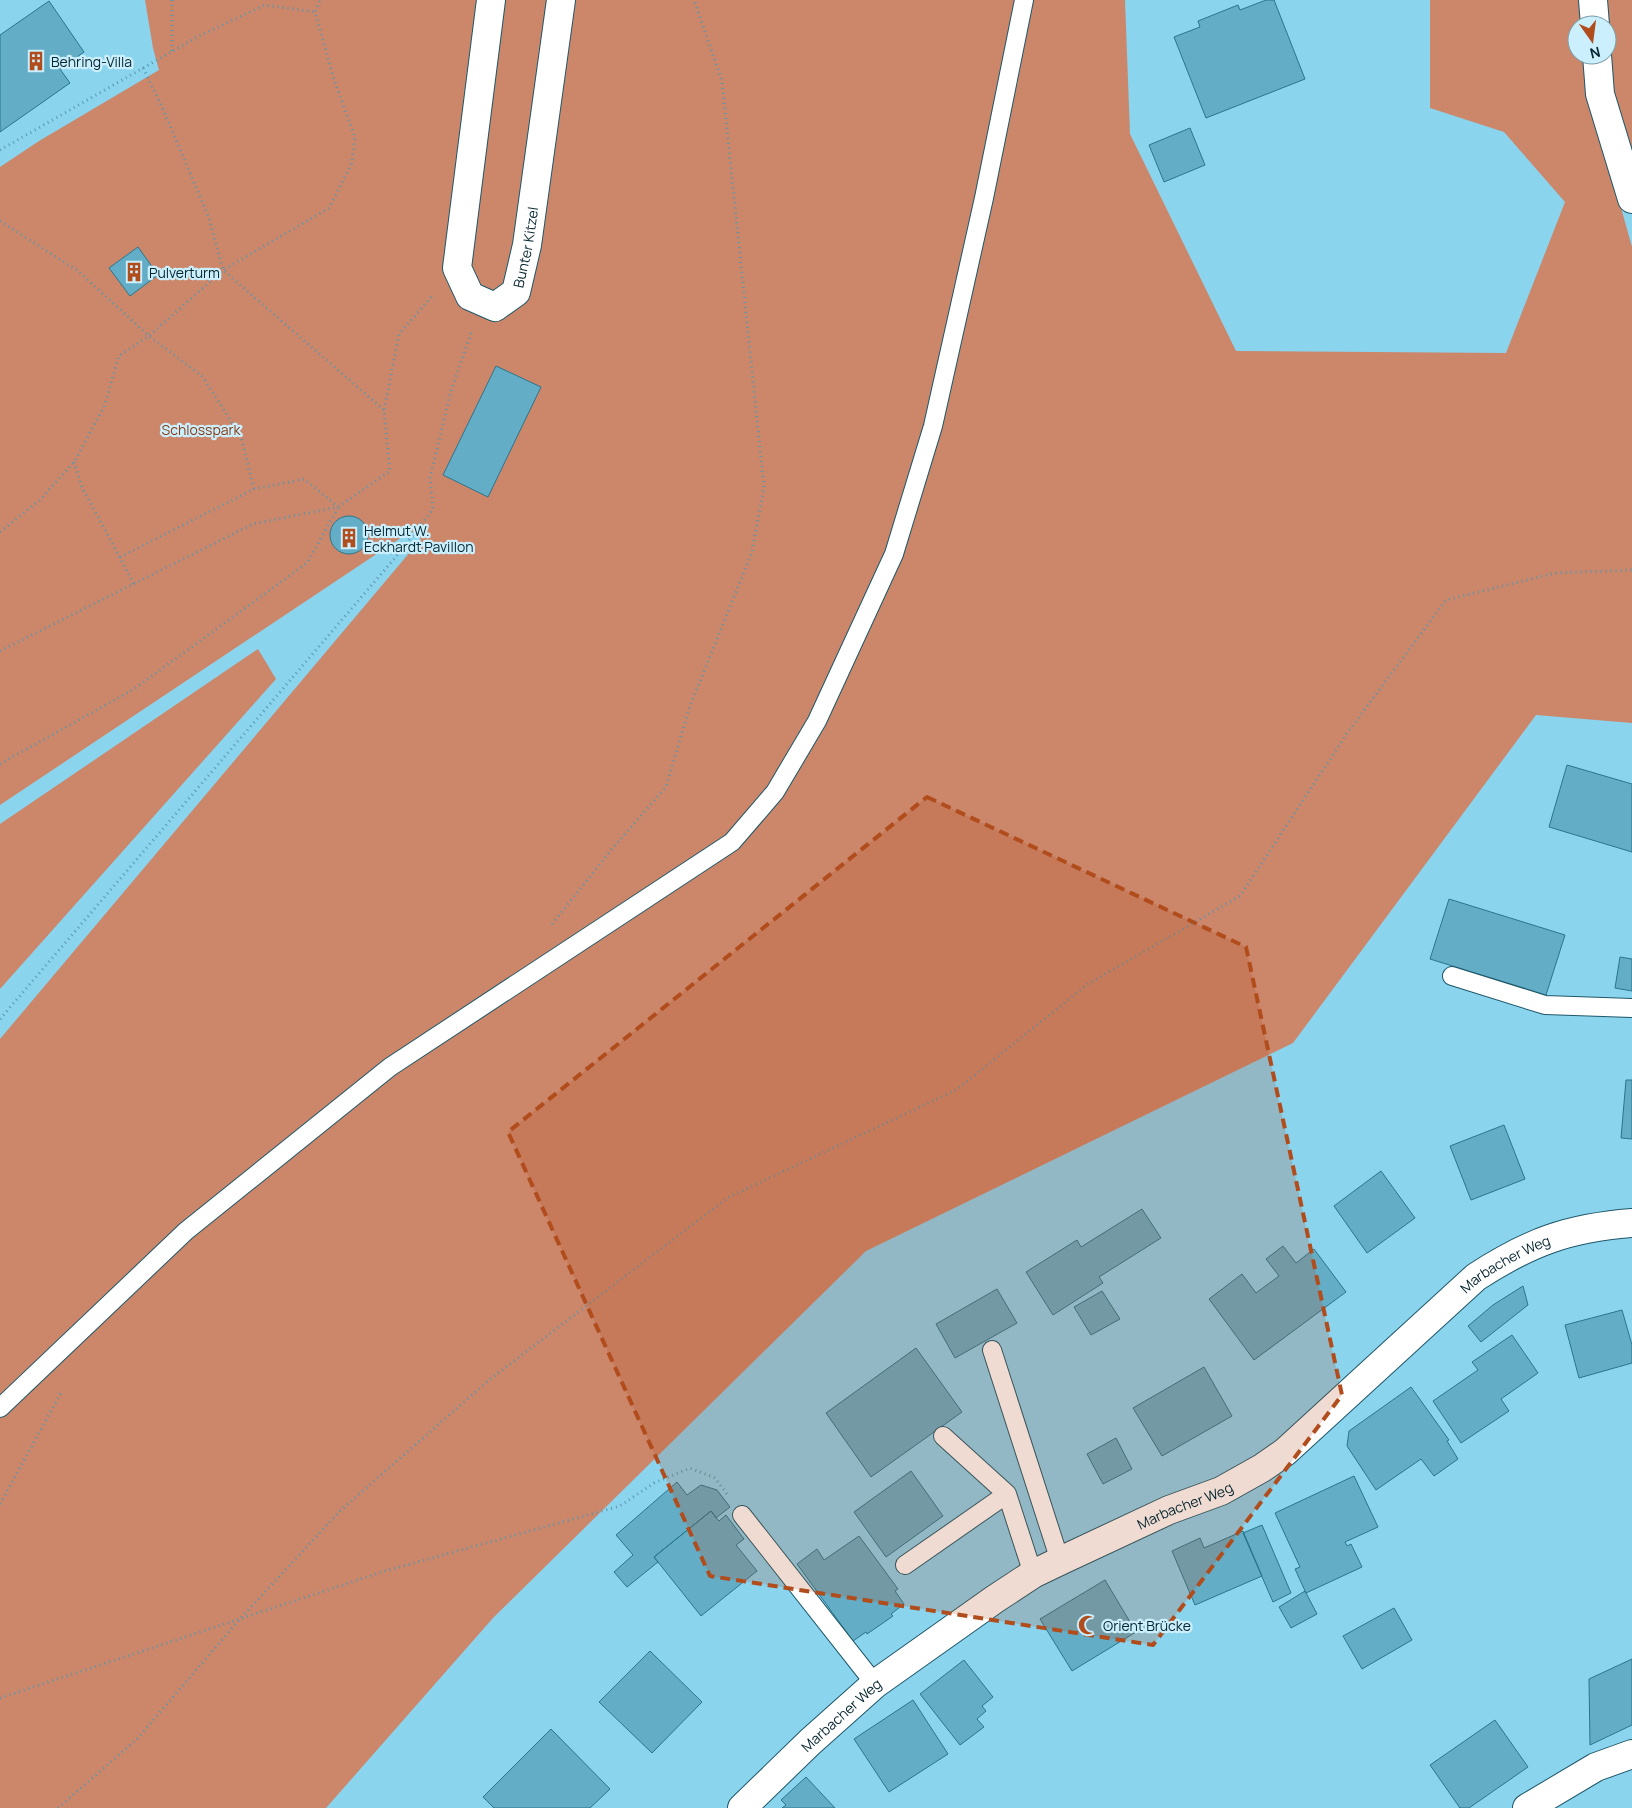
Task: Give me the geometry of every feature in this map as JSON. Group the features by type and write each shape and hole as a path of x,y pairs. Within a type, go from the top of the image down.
{"main road":[{"path":"482,302 470,296 457,268 491,0"},
{"name":"Bunter Kitzel","path":"482,302 495,307 516,292 527,245 561,0"},
{"path":"1593,0 1594,15"},
{"path":"1598,65 1600,94 1632,199"},
{"name":"Marbacher Weg","path":"742,1808 810,1742 875,1684 1033,1574 1169,1510 1221,1491 1262,1468 1285,1452 1476,1277 1511,1254 1553,1236 1594,1226 1632,1224"},
{"path":"1527,1808 1596,1766 1632,1754"}],"lane":[{"path":"0,1408 186,1231 382,1073 496,995 732,842 775,792 816,721 894,554 933,426 984,198 1024,0"},
{"path":"1452,976 1545,1005 1632,1008"},
{"path":"992,1350 1060,1561"},
{"path":"943,1436 1007,1494 1033,1574"},
{"path":"906,1565 1007,1494"},
{"path":"742,1515 875,1684"}],"path":[{"path":"172,0 172,51"},
{"path":"0,532 40,500 74,462 104,407 119,356 150,336 223,270 329,208 352,163 355,137 334,80 315,12 320,0"},
{"path":"551,926 612,849 666,788 690,706 752,552 764,487 722,81 694,0"},
{"path":"0,150 199,36 265,5 315,12"},
{"path":"143,68 164,109 208,218 223,270 384,410"},
{"path":"0,221 78,271 150,336 203,377 241,438 254,489"},
{"path":"0,650 253,524 338,507 390,471 384,410 399,334 457,268"},
{"path":"0,1018 387,566 433,509 430,478 451,391 482,302"},
{"path":"74,462 82,486 134,584"},
{"path":"120,557 254,489 304,480 338,507"},
{"path":"0,764 134,689 307,563 338,507"},
{"path":"58,1808 137,1739 239,1620 340,1511 489,1380 729,1197 956,1090 1088,984 1240,896 1348,732 1446,600 1555,573 1632,570"},
{"path":"0,1504 66,1383"},
{"path":"0,1698 385,1571 620,1506 654,1482 690,1468 715,1478 742,1515"}],"highlighted area":[{"path":"927,797 1246,947 1342,1395 1153,1645 710,1576 508,1132"}],"green space":[{"name":"Schlosspark","path":"145,0 1125,0 1130,134 1236,351 1506,353 1565,202 1504,132 1430,108 1430,0 1581,0 1583,15 1567,15 1567,65 1587,65 1590,97 1632,247 1632,723 1536,715 1293,1043 866,1251 493,1618 326,1808 0,1808 0,1039 421,539 411,531 0,805 0,167 39,141 159,70 153,48"},
{"path":"1606,0 1632,0 1632,161 1610,86 1609,65 1617,65 1617,15 1607,15"},
{"path":"258,649 276,679 0,989 0,824"}],"building":[{"path":"1266,0 1274,0 1305,79 1206,118 1174,37 1200,27 1198,21 1238,5 1240,10"},
{"name":"Behring-Villa","path":"49,1 84,52 60,69 70,83 0,132 0,35"},
{"path":"1190,128 1205,165 1164,182 1149,145"},
{"name":"Pulverturm","path":"138,247 158,275 130,296 109,268"},
{"path":"496,366 541,387 488,497 443,475"},
{"name":"Helmut W. Eckhardt Pavillon","path":"349,516 362,522 368,535 362,548 349,554 336,548 330,535 336,522"},
{"path":"1567,765 1632,784 1632,852 1549,827"},
{"path":"1449,899 1565,935 1546,995 1430,959"},
{"path":"1620,957 1632,959 1632,991 1615,988"},
{"path":"1626,1080 1632,1080 1632,1139 1621,1138"},
{"path":"1504,1125 1525,1179 1471,1200 1450,1146"},
{"path":"1381,1171 1415,1218 1367,1253 1334,1206"},
{"path":"1142,1209 1161,1238 1099,1277 1103,1283 1053,1315 1026,1272 1077,1240 1081,1247"},
{"path":"1283,1246 1296,1263 1314,1249 1346,1292 1254,1360 1209,1299 1242,1274 1256,1293 1279,1276 1266,1259"},
{"path":"1523,1286 1528,1305 1481,1342 1468,1326 1493,1305"},
{"path":"997,1289 1017,1323 955,1358 936,1324"},
{"path":"1102,1291 1120,1319 1091,1335 1074,1307"},
{"path":"1622,1310 1632,1345 1632,1363 1579,1378 1565,1325"},
{"path":"1512,1335 1538,1373 1501,1399 1509,1411 1461,1443 1433,1401 1478,1370 1472,1362"},
{"path":"916,1348 962,1412 871,1477 826,1413"},
{"path":"1204,1367 1232,1416 1162,1456 1133,1408"},
{"path":"1411,1387 1449,1440 1447,1441 1458,1459 1434,1476 1421,1459 1376,1490 1347,1446 1349,1431"},
{"path":"1116,1438 1132,1469 1103,1484 1087,1454"},
{"path":"911,1471 943,1516 886,1557 854,1512"},
{"path":"1354,1476 1378,1527 1345,1542 1347,1546 1351,1544 1362,1567 1306,1593 1295,1569 1300,1567 1275,1513"},
{"path":"677,1482 687,1495 701,1485 717,1490 730,1507 716,1518 711,1511 654,1557 658,1562 627,1587 614,1572 633,1555 616,1535"},
{"path":"711,1511 719,1521 726,1515 744,1539 736,1545 757,1571 701,1616 654,1557"},
{"path":"1262,1525 1291,1593 1273,1602 1243,1533"},
{"path":"1243,1531 1262,1576 1195,1605 1172,1551 1200,1538 1204,1548"},
{"path":"859,1536 898,1589 895,1591 904,1604 891,1614 893,1616 853,1641 797,1564 817,1549 824,1560"},
{"name":"Orient Brücke","path":"1105,1580 1136,1632 1072,1671 1040,1619"},
{"path":"1305,1591 1317,1614 1291,1628 1279,1607"},
{"path":"1394,1608 1412,1640 1362,1669 1343,1636"},
{"path":"650,1651 702,1702 652,1753 599,1702"},
{"path":"1632,1659 1632,1725 1590,1745 1589,1679"},
{"path":"964,1660 993,1697 982,1706 986,1711 977,1719 984,1727 960,1745 920,1694"},
{"path":"913,1700 948,1754 889,1792 854,1739"},
{"path":"1495,1720 1528,1767 1469,1808 1460,1808 1430,1765"},
{"path":"551,1729 610,1789 590,1808 494,1808 483,1797"},
{"path":"806,1777 835,1808 782,1808 786,1805 781,1800"}],"place":[{"name":"Behring-Villa","path":"36,61"},
{"name":"Pulverturm","path":"134,272"},
{"name":"Helmut W. Eckhardt Pavillon","path":"349,538"},
{"name":"Orient Brücke","path":"1088,1625"}]}
